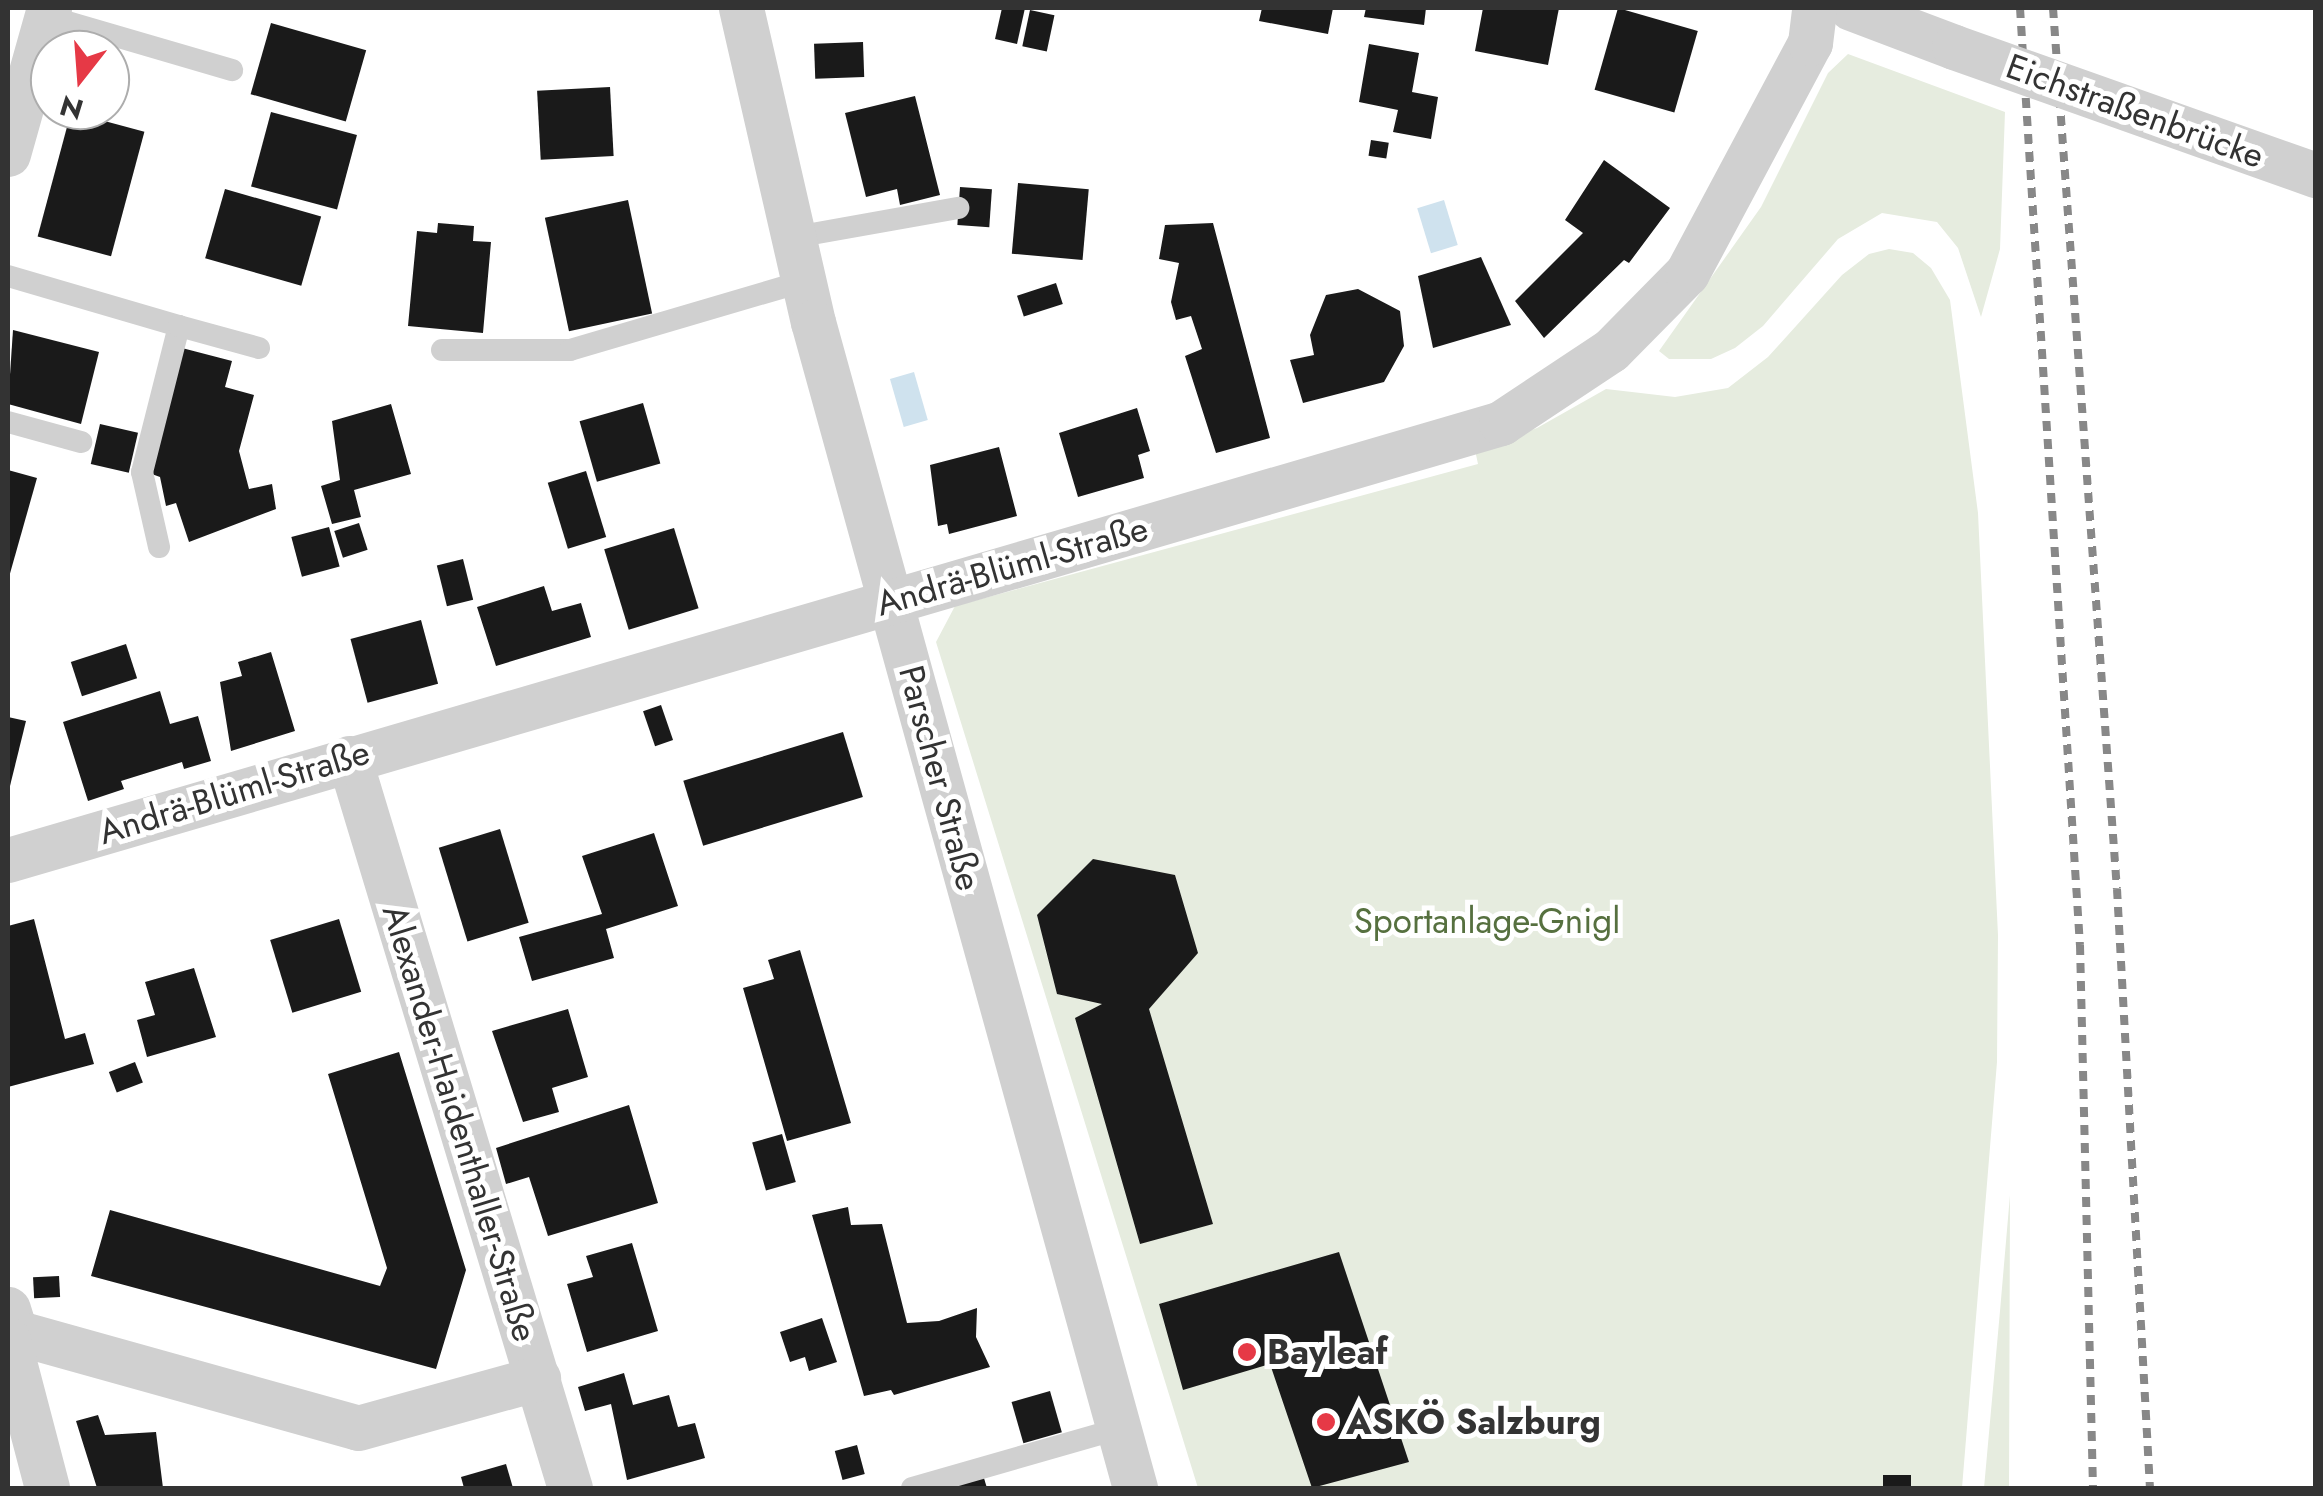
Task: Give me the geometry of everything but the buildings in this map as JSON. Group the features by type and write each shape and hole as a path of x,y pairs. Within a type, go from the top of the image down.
{"street":[{"name":"Parscher Straße","path":"742,8 805,281 1136,1488"},
{"name":"Andrä-Blüml-Straße","path":"8,860 1501,424 1611,350 1687,273 1810,43 1814,8"},
{"name":"Eichstraßenbrücke","path":"1851,8 2316,175"},
{"path":"8,154 48,12"},
{"name":"Alexander-Haidenthaller-Straße","path":"349,758 570,1488"},
{"path":"8,1309 15,1332 358,1428 538,1378"},
{"path":"8,1339 47,1488"}],"lane":[{"path":"48,12 232,70"},
{"path":"796,236 958,208"},
{"path":"8,276 258,348"},
{"path":"442,350 570,350 805,281"},
{"path":"158,547 142,472 179,326"},
{"path":"8,422 80,442"},
{"path":"912,1488 1118,1429"}],"green space":[{"path":"1848,54 2005,112 2000,249 1981,317 1958,248 1937,222 1882,213 1838,239 1763,326 1735,348 1711,359 1669,359 1659,351 1761,207 1828,73"},
{"name":"Sportanlage-Gnigl","path":"1889,249 1913,253 1931,268 1950,300 1978,513 1998,935 1997,1062 1962,1488 1198,1488 936,642 955,606 1478,464 1475,450 1537,428 1606,389 1675,397 1728,388 1768,357 1842,275 1869,254"},
{"path":"2010,1195 2009,1488 1984,1488 2000,1311"}],"water":[{"path":"1444,200 1458,245 1431,253 1417,208"},
{"path":"914,372 928,420 904,427 890,379"}],"railway":[{"path":"2020,8 2080,945 2093,1488"},
{"path":"2053,8 2117,889 2150,1488"}],"place":[{"name":"Bayleaf","path":"1247,1352"},
{"name":"ASKÖ Salzburg","path":"1326,1422"}]}
